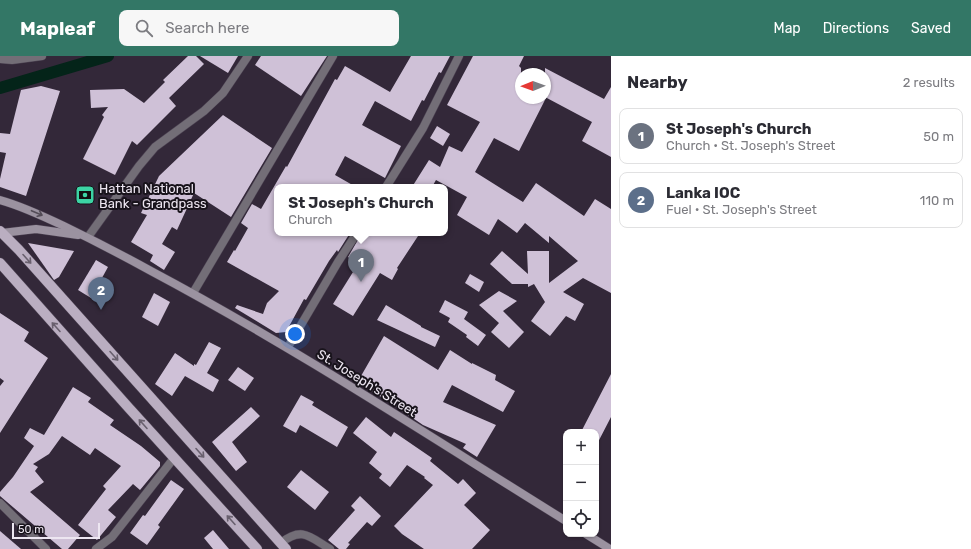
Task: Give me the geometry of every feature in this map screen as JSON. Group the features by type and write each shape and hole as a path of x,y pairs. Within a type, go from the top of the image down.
{"main road":[{"name":"St. Joseph's Street","path":"0,200 23,207 88,237 193,293 288,347 563,519"},
{"name":"St. Joseph's Street","path":"1,232 36,229 88,237"},
{"path":"1,232 24,255 280,547"},
{"path":"0,264 257,549"},
{"path":"591,537 610,549"}],"street":[{"path":"0,59 12,60 42,56"},
{"path":"88,237 139,166 155,147 204,111 223,93 248,56"},
{"path":"193,293 334,56"},
{"path":"388,184 423,128 459,56"},
{"path":"288,347 355,236"},
{"path":"96,549 112,537 174,458"},
{"path":"0,503 46,549"},
{"path":"280,547 289,536 302,534 330,549"}],"building":[{"path":"188,56 196,56 204,64 169,98 176,106 137,145 132,141 115,175 83,159 104,117 102,115 108,107 91,108 90,90 124,89 144,103 165,82 163,80"},
{"path":"200,56 238,56 228,73"},
{"path":"261,56 327,56 301,96 255,65"},
{"path":"411,56 450,56 441,73 439,72 424,101 422,100 411,121 375,101 362,125 401,146 385,178 345,156 335,175 351,184 276,184 286,166 287,167 335,79 337,80 345,66 390,92"},
{"path":"473,56 524,56 519,66 521,68 515,68 515,104 543,104 519,151 494,138 475,172 523,202 536,183 584,216 595,199 611,209 611,293 583,278 563,292 584,304 575,321 566,316 550,336 531,321 545,302 534,284 528,287 528,284 512,284 490,264 502,251 528,274 527,251 549,251 549,283 578,261 549,236 549,243 525,223 517,233 498,219 489,235 457,215 467,197 448,187 448,184 443,184 436,180 434,184 414,184 429,160 440,167 449,146 462,152 480,122 447,105"},
{"path":"551,71 604,99 611,87 611,157 582,141 592,122 551,100"},
{"path":"41,86 60,91 26,196 0,187 0,179 6,153 0,152 0,133 10,134 21,90"},
{"path":"223,115 272,148 231,217 194,193 177,230 172,227 162,244 175,252 164,270 150,261 153,255 131,242 147,215 141,213 159,176"},
{"path":"437,126 450,134 443,146 430,138"},
{"path":"274,187 274,236 348,236 338,252 337,250 329,261 306,300 304,299 286,332 276,333 235,308 237,305 263,314 267,303 279,291 227,262 248,228 241,223 252,204 261,209"},
{"path":"360,236 418,236 397,268 398,269 392,280 380,273 353,316 333,304 358,264 348,257"},
{"path":"28,243 74,251 59,277 54,280"},
{"path":"96,260 108,267 91,298 78,290"},
{"path":"470,274 484,282 479,292 465,283"},
{"path":"499,291 517,301 503,311 524,332 509,348 491,332 499,323 479,305"},
{"path":"154,293 170,302 158,326 142,317"},
{"path":"445,300 468,312 464,319 486,335 478,346 466,337 467,335 448,322 450,318 439,312"},
{"path":"386,305 421,327 440,336 435,347 377,320"},
{"path":"0,313 29,332 24,341 48,358 0,433 0,386 4,381 0,378"},
{"path":"384,336 438,370 450,350 472,364 496,375 495,380 515,391 503,412 452,385 443,402 496,425 477,457 463,448 466,444 423,425 383,398 357,383"},
{"path":"209,342 221,348 207,373 219,380 213,392 185,376 172,396 155,384 175,353 194,366"},
{"path":"238,367 254,378 245,391 228,380"},
{"path":"611,374 611,417 599,440 599,429 583,429"},
{"path":"73,387 91,398 88,402 114,420 110,425 141,446 160,462 160,466 140,490 133,484 108,510 116,517 97,540 78,525 106,489 103,486 121,466 95,448 90,455 62,436 49,454 33,464 38,467 35,471 44,482 30,492 80,535 68,549 62,549 0,496 0,492 13,477 34,446 24,438 30,428 44,435"},
{"path":"301,395 314,402 312,405 348,427 337,447 300,425 296,433 283,426"},
{"path":"251,407 260,416 232,442 247,462 236,471 212,442"},
{"path":"366,417 391,437 394,432 432,458 430,461 458,484 463,479 476,493 464,505 490,530 472,549 424,549 402,534 394,526 433,485 424,478 425,477 407,465 390,487 379,478 382,474 369,463 377,452 353,433"},
{"path":"301,470 329,492 315,510 287,487"},
{"path":"171,480 184,489 158,525 160,527 147,545 130,533 143,515 145,516"},
{"path":"360,496 381,516 372,526 367,522 348,543 350,544 346,549 339,549 328,540 355,510 351,506"},
{"path":"213,530 229,549 213,549 204,538"},
{"path":"0,531 21,549 0,549"}],"waterway":[{"path":"0,88 108,56"}],"place":[{"name":"Hattan National Bank - Grandpass","path":"85,195"},
{"name":"St Joseph's Church","path":"361,282"},
{"name":"Lanka IOC","path":"101,310"}]}
